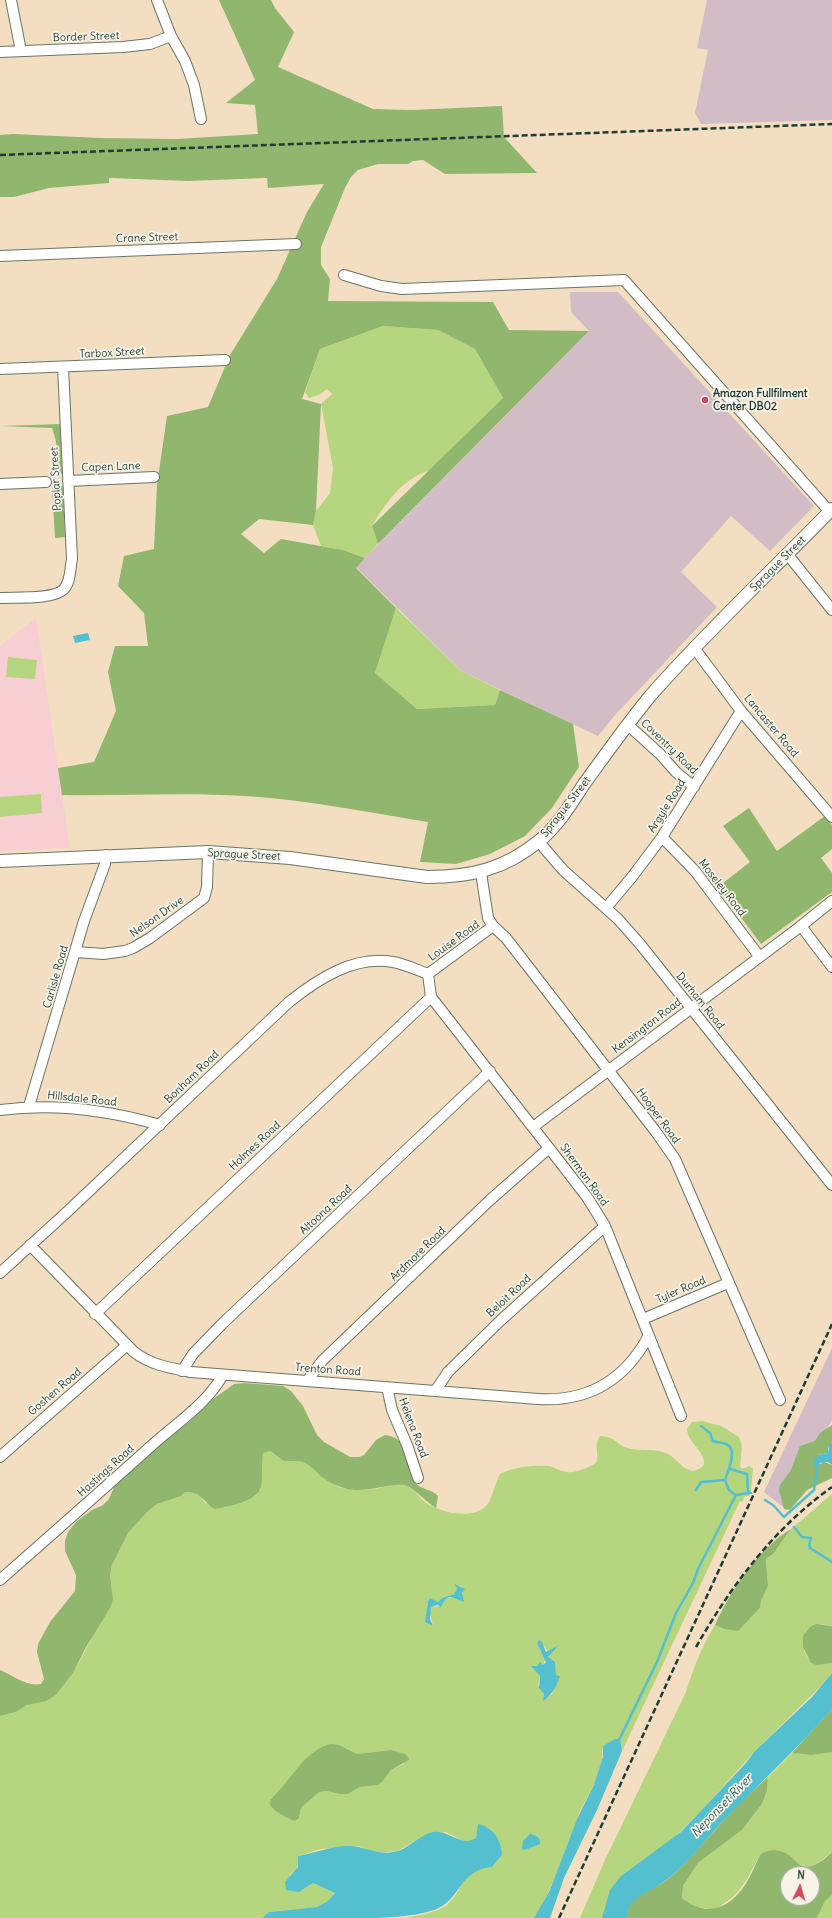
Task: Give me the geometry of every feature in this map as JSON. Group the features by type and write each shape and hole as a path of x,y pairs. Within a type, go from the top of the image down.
{"main road":[{"name":"Sprague Street","path":"0,860 208,852 290,858 428,877 465,876 480,873 510,861 539,842 554,826 652,694 831,510"}],"street":[{"path":"11,0 21,51"},
{"path":"157,0 171,36 185,61 194,85 201,119"},
{"name":"Border Street","path":"0,52 123,47 150,44 171,36"},
{"name":"Crane Street","path":"0,256 296,244"},
{"path":"344,275 381,286 402,289 624,280 831,510"},
{"name":"Tarbox Street","path":"0,368 63,367 225,360"},
{"name":"Poplar Street","path":"0,598 51,596 64,590 68,581 72,559 63,367"},
{"name":"Capen Lane","path":"68,481 154,477"},
{"path":"0,484 46,482"},
{"path":"788,555 831,608"},
{"name":"Lancaster Road","path":"695,649 741,711 832,817"},
{"name":"Argyle Road","path":"606,908 632,877 662,837 741,711"},
{"name":"Coventry Road","path":"628,725 684,780 694,787"},
{"name":"Moseley Road","path":"662,837 695,871 759,956"},
{"name":"Durham Road","path":"539,842 563,870 606,908 640,944 832,1185"},
{"name":"Nelson Drive","path":"76,952 103,954 126,951 150,938 204,898 207,887 208,852"},
{"name":"Carlisle Road","path":"29,1106 106,856"},
{"name":"Hooper Road","path":"480,873 487,914 493,926 506,938 675,1159 780,1400"},
{"name":"Kensington Road","path":"533,1127 801,926 832,901"},
{"name":"Louise Road","path":"428,974 493,926"},
{"path":"801,926 832,967"},
{"name":"Bonham Road","path":"0,1273 160,1125 289,1002 309,986 333,973 359,964 382,961 397,963 428,974"},
{"path":"428,974 430,997"},
{"name":"Sherman Road","path":"430,997 490,1071 587,1197 605,1226 643,1319 648,1337 681,1416"},
{"name":"Holmes Road","path":"95,1314 430,997"},
{"name":"Altoona Road","path":"182,1370 193,1354 223,1323 490,1071"},
{"name":"Hillsdale Road","path":"1,1111 29,1106 117,1114 160,1125"},
{"name":"Ardmore Road","path":"307,1381 322,1360 489,1202 549,1148"},
{"name":"Beloit Road","path":"436,1390 448,1372 500,1321 605,1226"},
{"name":"Trenton Road","path":"30,1245 126,1346 148,1362 182,1370 223,1375 544,1399 577,1397 598,1389 616,1377 632,1360 648,1337"},
{"name":"Tyler Road","path":"643,1319 728,1283"},
{"name":"Goshen Road","path":"0,1457 126,1346"},
{"name":"Hastings Road","path":"0,1580 158,1440 188,1416 210,1394 223,1375"},
{"name":"Helena Road","path":"387,1387 392,1410 407,1445 418,1478"}],"shaded area":[{"path":"707,0 832,0 832,120 701,124 695,113 708,50 697,48"},
{"path":"570,292 618,292 814,506 770,551 731,516 681,572 717,607 616,714 598,736 461,671 356,567 589,331 571,312"},
{"path":"36,618 70,848 0,851 0,646"},
{"path":"832,1348 832,1420 783,1507 764,1492"}],"green space":[{"path":"219,0 271,0 275,8 294,32 278,67 373,109 412,110 502,106 504,137 537,173 445,174 423,160 413,161 408,164 378,164 358,170 351,177 345,188 321,247 321,265 330,279 328,301 493,302 509,330 589,331 378,544 372,526 503,398 475,349 438,330 383,326 320,349 302,399 321,404 316,511 313,525 259,519 241,534 264,553 281,539 343,550 365,558 356,568 396,608 375,673 417,709 495,705 500,690 573,724 579,767 552,808 525,836 490,854 456,864 420,862 428,822 314,803 222,795 62,795 58,768 94,762 116,711 108,672 115,646 148,646 144,613 118,586 124,556 154,549 157,485 167,416 208,407 230,355 277,279 307,212 324,184 268,188 267,178 188,181 109,178 109,183 49,188 14,197 0,197 0,135 13,134 100,138 177,139 258,134 255,105 226,103 255,80"},
{"path":"383,326 438,330 475,349 503,398 430,470 411,479 389,500 372,526 378,544 365,558 343,550 321,546 313,525 316,511 330,493 333,468 321,404 332,394 327,389 319,395 309,398 305,392 320,349"},
{"path":"61,424 62,474 52,474 56,462 57,451 56,440 52,428 0,426"},
{"path":"63,486 65,537 55,538 52,487"},
{"path":"396,608 461,671 500,690 495,705 417,709 375,673"},
{"path":"8,657 37,660 35,679 6,677"},
{"path":"41,794 42,813 0,817 0,797"},
{"path":"749,808 777,851 825,816 832,825 832,849 821,858 832,873 832,892 761,944 718,887 750,862 723,826"},
{"path":"245,1383 283,1386 291,1391 303,1406 317,1435 324,1442 350,1457 359,1457 364,1455 376,1440 385,1435 396,1438 405,1448 414,1482 420,1487 433,1492 438,1496 436,1508 407,1486 395,1485 362,1490 347,1489 327,1481 306,1463 282,1460 270,1451 263,1453 261,1487 259,1492 248,1500 215,1509 195,1493 185,1492 181,1496 157,1504 148,1511 128,1533 112,1565 110,1575 113,1599 110,1608 85,1649 73,1673 56,1695 46,1701 27,1705 16,1712 0,1716 0,1670 30,1684 41,1684 44,1679 37,1652 38,1644 50,1622 75,1591 76,1575 65,1551 65,1541 68,1532 77,1521 92,1510 103,1505 109,1499 114,1487 125,1476 165,1440 189,1422 213,1399 234,1384"},
{"path":"702,1421 721,1426 739,1437 742,1446 740,1467 742,1469 749,1466 753,1469 751,1492 749,1496 745,1496 742,1502 740,1501 622,1751 621,1741 618,1738 607,1744 602,1750 602,1759 598,1777 580,1811 553,1882 534,1918 405,1918 443,1908 453,1899 468,1876 481,1869 492,1867 502,1855 477,1834 476,1838 471,1841 463,1841 446,1832 423,1837 397,1851 377,1853 358,1846 321,1849 298,1856 299,1862 297,1867 290,1875 299,1892 313,1883 335,1893 328,1901 317,1907 269,1912 262,1918 0,1918 0,1716 16,1712 27,1705 56,1695 73,1673 91,1640 112,1590 110,1575 112,1565 128,1533 148,1511 157,1504 181,1496 185,1492 192,1492 199,1495 205,1503 224,1508 255,1496 261,1489 261,1461 263,1452 270,1451 282,1460 301,1461 308,1464 339,1487 364,1490 404,1485 413,1490 425,1502 432,1506 449,1512 467,1514 476,1512 489,1502 500,1474 505,1472 530,1466 549,1466 561,1471 575,1472 596,1463 597,1443 600,1436 610,1438 626,1448 663,1452 672,1457 684,1468 693,1471 698,1469 704,1465 704,1460 688,1434 687,1429 692,1422","holes":["456,1585 461,1586 464,1590 462,1593 463,1601 455,1598 447,1598 440,1606 431,1607 430,1613 433,1626 426,1622 427,1604 430,1598 438,1602 442,1598 454,1594 457,1589","538,1646 544,1646 548,1652 558,1646 548,1657 555,1666 556,1675 559,1676 552,1694 543,1700 544,1694 538,1685 540,1676 534,1667 539,1664 543,1665 546,1658","345,1748 357,1754 391,1750 404,1754 404,1764 391,1770 383,1781 371,1786 360,1787 348,1794 326,1791 319,1792 301,1808 299,1818 284,1816 272,1808 271,1799 285,1786 308,1757 316,1751"]},
{"path":"832,1425 832,1442 828,1448 828,1453 818,1455 818,1465 824,1462 832,1465 832,1478 807,1490 790,1510 784,1509 779,1490 780,1485 791,1470 800,1446 815,1441 820,1433"},
{"path":"832,1494 832,1626 821,1624 803,1647 805,1653 813,1662 817,1664 832,1663 832,1673 820,1687 755,1751 701,1811 674,1838 621,1876 602,1918 580,1918 605,1860 686,1692 698,1658 715,1625 729,1628 735,1627 745,1622 760,1608 761,1601 768,1586 766,1559 773,1554 791,1529"},
{"path":"791,1529 773,1554 766,1559 768,1586 761,1601 760,1608 738,1631 725,1629 715,1625 728,1599 757,1559 779,1537"},
{"path":"816,1624 832,1626 832,1663 817,1665 811,1663 803,1647 803,1636 810,1627"},
{"path":"832,1709 832,1752 811,1755 792,1753"},
{"path":"331,1744 339,1745 357,1754 391,1750 405,1754 409,1760 391,1770 378,1785 360,1787 348,1794 326,1791 319,1792 301,1808 299,1818 295,1821 277,1812 270,1804 271,1800 309,1756 317,1750"},
{"path":"832,1752 832,1852 810,1866 799,1864 787,1854 760,1855 746,1880 737,1892 724,1904 714,1910 694,1906 682,1898 683,1886 698,1863 742,1830 762,1804 767,1791 768,1777 792,1753 811,1755"},
{"path":"768,1777 767,1791 762,1804 742,1830 698,1863 683,1886 682,1898 700,1908 716,1908 724,1905 738,1894 745,1885 760,1855 773,1850 784,1852 802,1866 780,1866 780,1906 820,1906 820,1866 809,1866 823,1860 832,1852 832,1895 825,1901 817,1918 627,1918 628,1910 631,1904 641,1894 661,1884 675,1873 736,1807"},
{"path":"832,1895 832,1918 817,1918 825,1901"}],"water":[{"path":"88,633 90,640 75,643 73,636"},
{"path":"832,1442 832,1465 828,1462 820,1463 817,1468 814,1465 814,1460 818,1455 828,1453 829,1445"},
{"path":"455,1584 465,1589 462,1593 464,1602 450,1597 448,1598 441,1607 439,1608 440,1606 437,1605 431,1607 430,1619 433,1626 425,1622 428,1601 430,1598 438,1602 442,1598 454,1594 457,1589"},
{"path":"539,1640 542,1642 546,1652 559,1645 548,1657 555,1662 556,1675 560,1676 554,1690 543,1701 544,1694 539,1688 540,1676 531,1666 537,1666 540,1662 543,1665 546,1662 537,1643"},
{"name":"Neponset River","path":"832,1673 832,1709 807,1737 721,1823 678,1870 664,1882 638,1897 634,1901 630,1906 627,1918 602,1918 610,1890 621,1876 681,1832 745,1764 755,1751 812,1697"},
{"path":"620,1738 622,1751 597,1810 564,1878 550,1918 534,1918 550,1890 577,1819 594,1785 603,1757 603,1746 615,1739"},
{"path":"478,1824 488,1828 496,1835 502,1850 502,1855 492,1867 481,1869 466,1879 450,1899 434,1910 414,1915 384,1918 262,1918 269,1912 317,1907 328,1901 335,1893 313,1883 299,1892 286,1890 285,1882 298,1867 298,1856 346,1846 359,1847 385,1853 398,1851 433,1832 444,1833 460,1840 471,1840 476,1838"},
{"path":"530,1834 539,1838 540,1844 525,1850 522,1849 523,1841"}],"waterway":[{"path":"701,1426 710,1433 713,1441 726,1444 732,1451 731,1461 725,1480 729,1490 736,1495 748,1493"},
{"path":"784,1517 814,1490 817,1468"},
{"path":"730,1469 747,1474 748,1493 751,1493"},
{"path":"696,1490 701,1482 725,1480"},
{"path":"620,1738 657,1662 676,1613 693,1583 698,1569 736,1495"},
{"path":"765,1500 773,1505 784,1517"},
{"path":"794,1527 802,1537 811,1538 809,1545 810,1548 832,1562"}],"railway":[{"path":"0,155 832,124"},
{"path":"559,1918 832,1324"},
{"path":"696,1647 724,1602 755,1560 791,1521 832,1487"}],"place":[{"name":"Amazon Fullfilment Center DB02","path":"705,400"}]}
